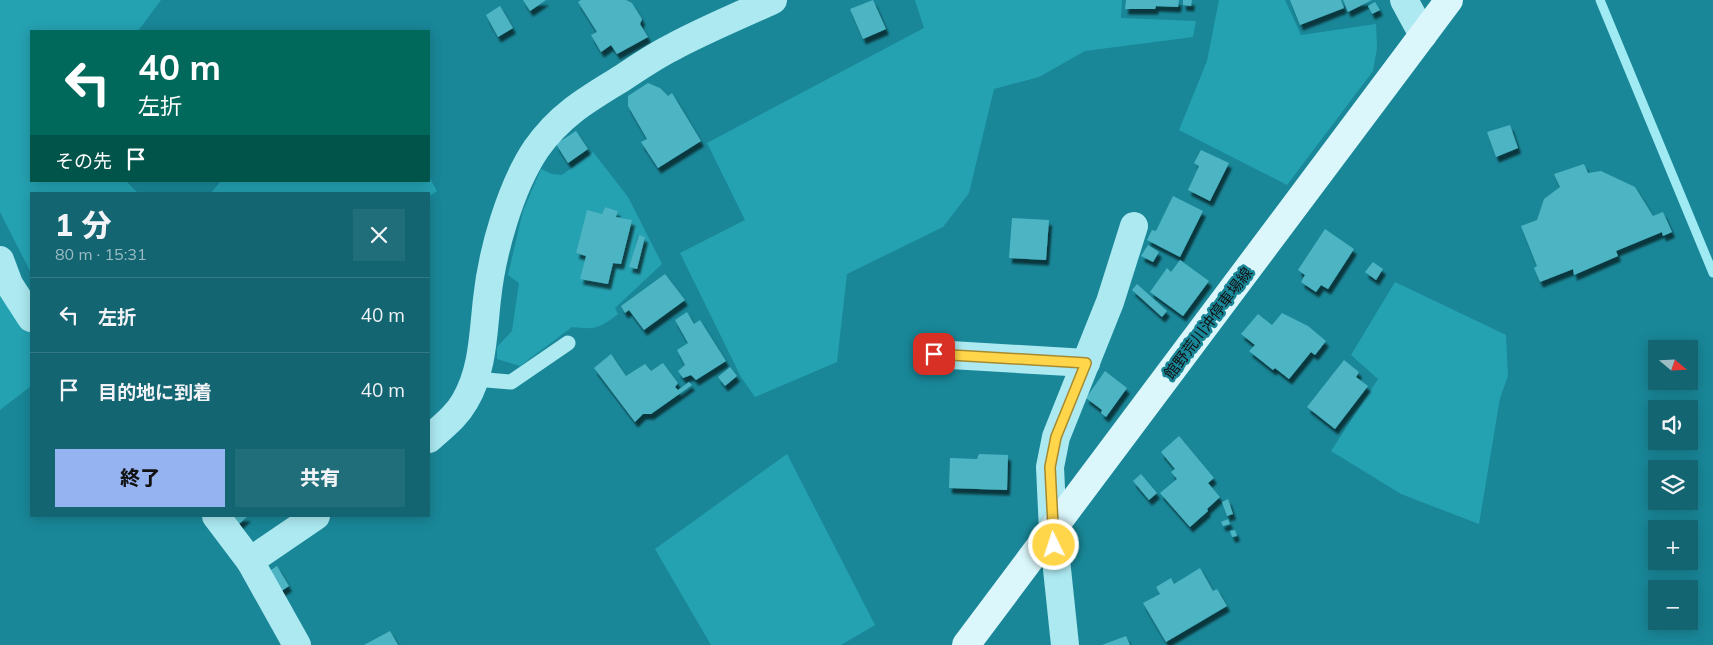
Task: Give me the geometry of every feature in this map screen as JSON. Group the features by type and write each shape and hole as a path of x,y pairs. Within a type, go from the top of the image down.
{"main road":[{"name":"館野荒川沖停車場線","path":"966,645 1449,0"}],"street":[{"path":"430,438 454,417 466,401 475,379 483,344 487,297 494,261 508,211 524,171 537,148 569,112 598,93 670,48 773,0"},
{"path":"1404,0 1423,34"},
{"path":"1064,645 1053,531 1050,467 1056,437 1110,302 1134,226"},
{"path":"0,260 9,284 30,316"},
{"path":"934,354 1086,363"},
{"path":"217,517 250,561 297,645"},
{"path":"250,561 315,517"}],"lane":[{"path":"475,379 511,382 568,343"}],"green space":[{"path":"0,0 161,0 139,30 30,30 30,182 127,182 137,192 30,192 30,271 0,212"},
{"path":"915,0 1122,0 1121,18 1196,21 1193,37 1085,51 1039,77 994,89 969,193 943,227 847,274 837,362 755,397 741,377 680,253 745,220 707,143 924,28"},
{"path":"1219,0 1285,0 1301,35 1376,24 1377,48 1373,71 1287,185 1179,130 1207,61"},
{"path":"593,152 628,197 662,264 615,308 618,314 612,319 592,328 572,327 520,366 497,359 497,347 512,331 519,283 508,275 523,211 541,169 552,174 562,175","holes":["605,207 618,211 616,217 631,220 621,264 613,263 608,284 581,279 586,256 576,253 587,211 602,214","638,235 645,237 637,269 630,267"]},
{"path":"430,179 437,191 430,195 430,192 212,192 220,182 430,182"},
{"path":"1395,282 1506,335 1508,376 1500,398 1479,524 1401,494 1331,451 1378,379 1351,355"},
{"path":"0,291 30,333 30,387 0,410"},
{"path":"787,454 875,625 841,645 711,645 655,549"}],"building":[{"path":"523,0 546,0 530,11"},
{"path":"581,0 626,0 632,3 642,19 640,24 648,37 617,54 611,45 601,52 591,35 597,32 578,2"},
{"path":"873,0 886,29 863,39 850,9"},
{"path":"1126,0 1179,0 1178,7 1156,6 1155,9 1125,9"},
{"path":"1183,0 1192,0 1191,6 1183,5"},
{"path":"1290,0 1341,0 1344,8 1300,25"},
{"path":"1343,0 1372,0 1348,12"},
{"path":"1375,2 1380,10 1372,14 1368,6"},
{"path":"500,6 513,28 498,37 486,15"},
{"path":"648,83 660,88 668,96 672,93 701,141 658,168 641,142 647,139 628,106 628,96"},
{"path":"1510,125 1518,148 1496,157 1487,132"},
{"path":"576,131 588,149 568,163 556,144"},
{"path":"1201,150 1229,163 1210,201 1188,190 1199,166 1194,163"},
{"path":"1584,164 1588,173 1601,171 1635,187 1653,216 1663,212 1672,232 1663,236 1662,232 1616,251 1618,256 1574,275 1573,269 1540,282 1534,268 1537,266 1521,226 1537,220 1544,199 1560,187 1554,174"},
{"path":"1173,196 1203,211 1180,257 1147,240 1152,230 1156,231"},
{"path":"605,207 618,211 616,217 632,220 621,264 613,263 608,284 580,279 586,256 576,253 587,210 602,214"},
{"path":"1012,218 1049,220 1046,260 1009,258"},
{"path":"1325,229 1354,249 1328,289 1321,285 1316,292 1301,282 1305,275 1298,270"},
{"path":"639,235 645,237 637,269 629,267"},
{"path":"1148,245 1159,252 1153,262 1141,256"},
{"path":"1180,260 1209,281 1183,316 1150,292 1167,268 1171,272"},
{"path":"1373,262 1383,269 1376,280 1365,272"},
{"path":"665,274 685,300 644,330 629,310 625,313 621,306"},
{"path":"1137,284 1167,311 1162,317 1132,290"},
{"path":"687,312 694,324 700,320 726,361 696,380 691,375 683,378 678,371 685,365 677,350 688,343 675,320"},
{"path":"1282,313 1308,326 1326,341 1315,355 1311,352 1289,379 1275,368 1273,370 1249,351 1255,345 1241,334 1258,314 1272,325"},
{"path":"611,354 626,376 645,364 651,371 663,363 678,383 675,387 678,390 689,382 692,385 651,414 643,414 635,422 594,368"},
{"path":"1344,360 1359,372 1356,377 1368,386 1335,429 1307,407"},
{"path":"730,367 737,376 725,386 718,377"},
{"path":"1105,371 1127,388 1106,417 1101,413 1102,410 1086,398"},
{"path":"1179,436 1214,478 1208,483 1220,497 1190,527 1160,493 1177,479 1171,472 1175,469 1161,452"},
{"path":"979,454 1008,455 1007,490 949,488 950,458 977,459"},
{"path":"1141,474 1157,493 1149,500 1133,481"},
{"path":"1228,499 1233,514 1227,516 1222,502"},
{"path":"233,517 247,517 239,524"},
{"path":"1228,519 1230,524 1223,526 1221,522"},
{"path":"1235,530 1237,536 1232,537 1230,531"},
{"path":"277,566 289,586 280,592 268,572"},
{"path":"1200,568 1213,591 1217,589 1227,606 1166,642 1143,603 1160,594 1156,587 1171,578 1174,584"},
{"path":"390,631 398,645 364,645"},
{"path":"1126,636 1130,645 1102,645"}],"waterway":[{"path":"1600,0 1713,273"}],"route":[{"path":"934,354 1086,363 1056,437 1050,467 1054,545"}]}
